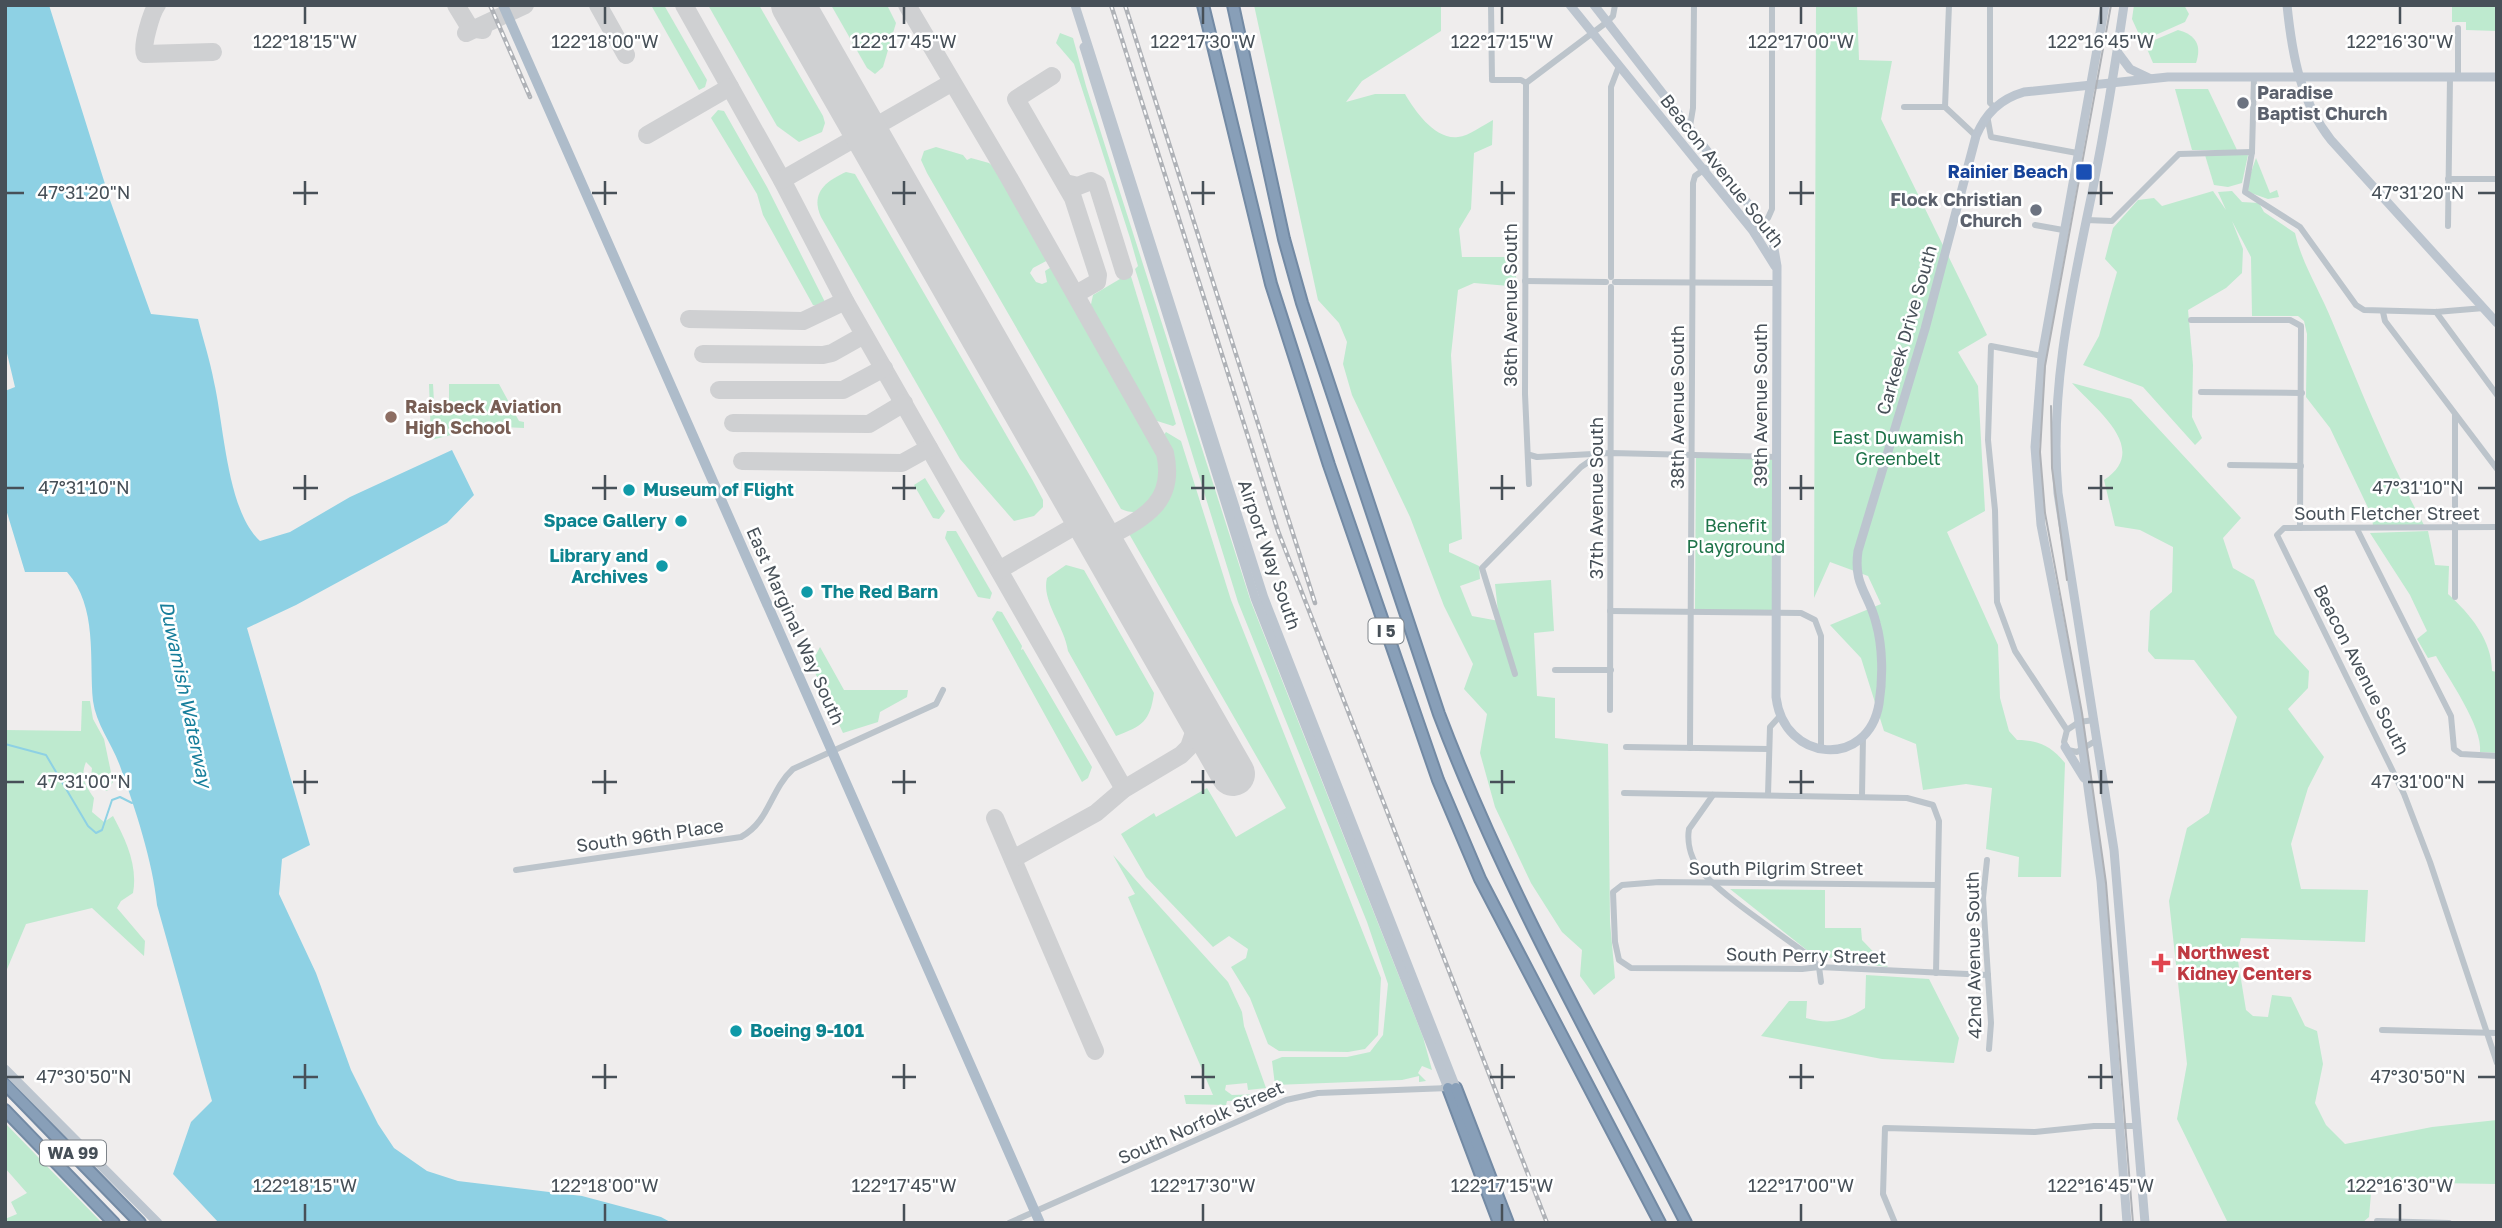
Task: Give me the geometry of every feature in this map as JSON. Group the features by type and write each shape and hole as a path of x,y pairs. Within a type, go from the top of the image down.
{"highway":[{"name":"I 5","path":"1203,5 1271,284 1329,465 1434,769 1480,879 1660,1223"},
{"name":"I 5","path":"1233,5 1284,239 1302,303 1443,725 1520,904 1686,1223"},
{"name":"WA 99","path":"5,1084 140,1223"},
{"path":"1452,1088 1499,1223"},
{"path":"1452,1088 1508,1223"},
{"name":"WA 99","path":"5,1110 114,1223"}],"main road":[{"name":"East Marginal Way South","path":"503,5 1040,1223"},
{"name":"Airport Way South","path":"1074,5 1080,22 1086,59 1255,598 1452,1088"},
{"name":"Beacon Avenue South","path":"1570,5 1753,231 1776,268"},
{"name":"Beacon Avenue South","path":"1594,5 1763,223 1773,243 1776,268"},
{"path":"2105,5 2042,356 2035,447 2038,505 2079,722 2105,914 2127,1223"},
{"path":"2124,5 2113,83 2059,364 2054,438 2058,493 2099,739 2117,880 2145,1223"},
{"path":"2287,5 2299,78 2312,113 2331,140 2497,323"},
{"path":"2118,53 2130,69 2151,78"},
{"path":"1990,111 2024,92 2151,78 2497,78"},
{"name":"Carkeek Drive South","path":"1863,736 1874,722 1879,706 1880,649 1873,613 1857,580 1858,551 1925,329 1976,136 1990,111"},
{"name":"39th Avenue South","path":"1776,268 1776,667 1780,716"},
{"path":"1780,716 1795,738 1821,750 1840,748 1863,736"},
{"path":"2065,747 2088,784"},
{"path":"5,1069 158,1223"}],"street":[{"path":"1491,5 1492,80 1521,80 1525,83 1607,22 1613,16 1615,5"},
{"path":"1690,126 1693,108 1694,5"},
{"path":"1753,231 1763,223 1772,209 1772,5"},
{"path":"1945,107 1949,5"},
{"path":"1990,5 1991,137 2077,153"},
{"path":"2448,226 2448,179 2458,28"},
{"name":"37th Avenue South","path":"1611,710 1611,87 1619,66"},
{"path":"2254,77 2252,152 2245,192 2300,227 2356,305 2372,312 2436,312 2484,308"},
{"name":"36th Avenue South","path":"1525,83 1525,446 1530,455 1529,484"},
{"path":"1904,107 1945,107 1976,136"},
{"path":"2086,220 2112,221 2179,153 2252,152"},
{"path":"1702,170 1716,160"},
{"name":"38th Avenue South","path":"1690,748 1693,183 1702,170"},
{"path":"2448,179 2497,179"},
{"path":"2035,225 2063,230"},
{"path":"1525,281 1777,283"},
{"path":"2383,312 2385,321 2497,469"},
{"path":"2436,312 2497,395"},
{"path":"2190,320 2290,320 2299,323 2302,335 2300,528"},
{"path":"2042,356 1991,346 1988,440 1994,510 1997,602 2015,651 2067,730 2065,747 2072,751 2083,751 2099,739"},
{"path":"2201,392 2302,393"},
{"path":"2455,414 2455,597"},
{"path":"1530,455 1537,457 1611,453 1777,457"},
{"path":"1515,674 1482,568 1581,467 1600,454"},
{"path":"2230,465 2301,466"},
{"name":"South Fletcher Street","path":"2279,531 2284,528 2497,527"},
{"path":"2357,529 2451,716 2454,749 2461,754 2497,756"},
{"name":"Beacon Avenue South","path":"2279,531 2278,540 2404,794 2497,1063"},
{"path":"1610,611 1776,612 1812,617 1819,624 1821,636 1821,750"},
{"path":"1555,670 1611,670"},
{"name":"South 96th Place","path":"516,870 741,837 766,816 788,774 801,763 936,704 943,690"},
{"path":"1768,794 1770,724 1780,716"},
{"path":"2067,730 2079,722 2095,719"},
{"path":"1862,796 1863,736"},
{"path":"1626,747 1769,749"},
{"path":"1624,793 1914,798 1933,805 1939,821 1936,973"},
{"path":"1713,795 1693,820 1688,835 1693,857 1713,882 1819,967 1821,982"},
{"name":"42nd Avenue South","path":"1987,860 1983,898 1989,1049"},
{"name":"South Pilgrim Street","path":"1623,965 1615,942 1613,892 1616,888 1638,883 1713,882 1937,885"},
{"name":"South Perry Street","path":"1623,965 1802,969 1819,967 1988,975"},
{"path":"2382,1030 2497,1033"},
{"name":"South Norfolk Street","path":"1009,1223 1286,1100 1318,1093 1452,1088"},
{"path":"1895,1223 1884,1194 1885,1128 2035,1132 2136,1126"},
{"path":"2377,1221 2449,1223"}],"green space":[{"path":"651,5 664,5 707,80 705,87 699,90"},
{"path":"708,5 759,5 823,116 825,123 822,132 799,142 777,126"},
{"path":"831,5 887,5 896,23 883,67 875,74 867,68"},
{"path":"1254,5 1441,5 1441,31 1362,81 1346,102 1375,94 1405,94 1427,123 1441,134 1450,137 1467,135 1493,120 1492,145 1474,153 1471,209 1459,229 1462,257 1516,257 1516,277 1509,286 1474,283 1458,290 1451,355 1462,539 1449,544 1449,552 1479,566 1480,579 1460,586 1472,616 1499,621 1495,584 1551,580 1554,631 1534,633 1537,696 1555,698 1555,738 1608,744 1610,922 1615,978 1594,995 1580,976 1582,950 1562,932 1531,883 1495,807 1480,753 1487,714 1464,689 1473,664 1444,606 1410,517 1352,395 1343,364 1347,342 1339,323 1318,300"},
{"name":"East Duwamish Greenbelt","path":"1816,5 1857,5 1859,60 1892,61 1881,119 1987,335 1958,352 1978,386 1985,511 1947,532 1998,645 2000,698 2009,731 2017,740 2044,745 2065,763 2061,877 2018,877 2019,857 1986,849 1992,788 1966,784 1923,790 1916,744 1884,731 1861,658 1830,625 1881,604 1868,576 1830,562 1814,598"},
{"path":"2134,5 2184,5 2189,14 2185,22 2142,41 2132,19"},
{"path":"2452,5 2497,5 2497,31 2466,30 2466,22 2452,22"},
{"path":"2178,30 2196,42 2196,63 2153,63 2145,44"},
{"path":"1060,33 1073,38 1251,602 1423,1037 1432,1070 1422,1066 1418,1073 1426,1081 1419,1082 1419,1076 1402,1080 1275,1085 1272,1061 1282,1057 1347,1057 1370,1052 1383,1035 1388,984 1367,922 1238,602 1135,269 1138,266 1130,238 1074,64 1056,43"},
{"path":"2175,89 2208,89 2237,150 2192,150"},
{"path":"718,110 724,111 767,187 826,304 820,307 813,305 763,215 757,194 711,118"},
{"path":"936,147 963,155 967,160 971,158 989,163 999,171 1050,259 1033,268 1030,273 1036,282 1042,284 1047,282 1045,271 1053,266 1158,450 1161,472 1159,483 1150,504 1142,510 1132,512 1121,509 927,173 921,160 924,151"},
{"path":"2205,155 2248,155 2242,183 2228,187 2214,185"},
{"path":"2256,158 2270,193 2277,190 2279,197 2268,199 2248,192 2249,178"},
{"path":"846,172 855,174 1033,481 1043,500 1043,507 1034,516 1014,521 960,459 821,217 817,201 822,189 832,179"},
{"path":"2213,191 2226,210 2218,192 2232,191 2242,202 2259,203 2264,212 2295,233 2375,424 2424,525 2373,526 2372,516 2330,428 2306,397 2307,334 2304,321 2298,316 2252,316 2251,257 2232,221 2243,249 2242,273 2226,288 2188,310 2193,365 2192,417 2202,438 2195,445 2143,387 2083,365 2099,336 2117,272 2105,259 2113,228 2138,200 2154,198 2162,206"},
{"path":"1130,273 1176,424 1173,426 1154,420 1090,309 1093,295"},
{"path":"2072,383 2131,399 2241,518 2223,538 2233,568 2254,580 2275,634 2309,671 2308,688 2288,709 2324,757 2308,788 2291,844 2301,889 2368,890 2365,942 2241,938 2237,955 2246,1010 2253,1016 2268,1017 2272,995 2291,997 2305,1026 2317,1031 2323,1064 2315,1103 2326,1125 2345,1144 2432,1127 2497,1120 2497,1184 2372,1182 2369,1217 2362,1223 2228,1223 2177,1119 2187,1064 2169,901 2187,828 2209,813 2237,717 2194,660 2155,659 2148,651 2150,611 2172,592 2173,547 2140,530 2115,526 2104,480 2117,468 2122,456 2121,443 2105,417"},
{"path":"429,384 433,384 434,402 449,402 449,384 499,384 519,421 524,422 524,428 487,426 431,440"},
{"path":"1166,432 1181,441 1231,600 1381,978 1378,1035 1365,1049 1348,1052 1279,1051 1268,1044 1250,998 1231,967 1246,958 1248,949 1229,936 1213,947 1146,877 1121,834 1154,813 1156,817 1207,788 1236,837 1286,808 1128,532 1154,514 1169,492 1172,466 1163,436"},
{"name":"Benefit Playground","path":"1696,456 1777,460 1777,612 1695,613"},
{"path":"925,478 945,511 939,519 933,518 914,485"},
{"path":"947,531 956,531 992,593 990,599 978,597 945,538"},
{"path":"2428,531 2435,565 2449,566 2448,594 2478,628 2488,649 2492,671 2497,672 2497,753 2480,752 2471,716 2436,656 2428,658 2417,639 2427,631 2410,595 2370,533"},
{"path":"1066,565 1084,570 1154,693 1150,711 1143,722 1116,736 1068,651 1047,596 1047,578"},
{"path":"997,611 1002,612 1022,646 1021,650 1023,649 1092,767 1088,778 1082,782 992,619"},
{"path":"820,647 844,690 908,690 907,697 880,712 878,722 843,733 811,664"},
{"path":"82,701 90,701 93,719 104,739 113,782 107,791 96,787 91,777 92,768 86,762 84,781 94,798 92,812 104,822 113,816 130,853 134,873 133,893 121,901 117,908 145,941 144,956 92,908 26,924 5,974 5,730 81,731"},
{"path":"1113,855 1228,982 1242,1012 1244,1026 1266,1088 1248,1090 1247,1083 1226,1085 1225,1090 1232,1095 1263,1094 1250,1100 1227,1101 1226,1105 1186,1104 1184,1095 1213,1095 1128,897 1135,894"},
{"path":"1730,889 1825,890 1825,928 1861,928 1862,940 1888,967 1845,962 1808,951"},
{"path":"1866,975 1929,979 1959,1038 1954,1063 1882,1059 1761,1036 1789,1001 1807,1001 1806,1018 1823,1021 1844,1019 1865,1008"},
{"path":"5,1123 102,1223 5,1223 5,1219 17,1214 11,1202 27,1193 5,1168"}],"water":[{"name":"Duwamish Waterway","path":"5,5 49,5 110,200 151,314 198,319 212,374 234,489 240,510 260,541 290,532 350,497 452,450 474,495 447,523 296,605 247,628 310,845 282,859 279,894 316,973 351,1070 378,1124 394,1148 427,1171 458,1181 582,1196 661,1217 672,1223 219,1223 173,1174 191,1122 212,1101 157,905 152,871 137,817 120,766 95,709 90,634 84,601 67,572 25,572 5,506 5,391 15,387 5,345"}],"waterway":[{"path":"5,744 46,755 88,826 96,833 102,830 112,800 120,797 132,803"}],"taxiway":[{"path":"157,5 144,44 145,54 213,52"},
{"path":"456,5 470,28 483,30"},
{"path":"466,33 525,5"},
{"path":"598,5 626,55"},
{"path":"684,5 782,180 845,301 1124,789"},
{"path":"907,5 1008,176 1165,453 1167,471 1160,499 1141,518 1100,541"},
{"path":"1052,76 1016,99 1073,198 1098,275 1097,282 1076,294"},
{"path":"782,180 951,83"},
{"path":"647,135 730,87"},
{"path":"1065,183 1078,186 1091,181 1097,184 1124,271"},
{"path":"689,319 803,321 845,301"},
{"path":"703,354 823,355 832,353 864,335"},
{"path":"719,390 843,390 884,368"},
{"path":"733,423 869,424 904,403"},
{"path":"742,461 902,463 929,448"},
{"path":"999,570 1087,519"},
{"path":"1013,859 1096,813 1124,789 1181,755 1189,747 1196,727 1191,700"},
{"path":"995,818 1095,1051"}],"runway":[{"path":"793,5 1233,774"}],"tram line":[{"path":"2111,5 2045,366 2040,452 2045,513 2082,713 2106,883 2133,1223"},
{"path":"2051,406 2052,468 2067,580"}],"railway":[{"path":"490,5 530,97"},
{"path":"1111,5 1278,531 1547,1223"},
{"path":"1125,5 1315,603"}],"place":[{"name":"Paradise Baptist Church","path":"2243,103"},
{"name":"Rainier Beach","path":"2084,172"},
{"name":"Flock Christian Church","path":"2036,210"},
{"name":"Raisbeck Aviation High School","path":"391,417"},
{"name":"Museum of Flight","path":"629,490"},
{"name":"Space Gallery","path":"681,521"},
{"name":"Library and Archives","path":"662,566"},
{"name":"The Red Barn","path":"807,592"},
{"name":"Northwest Kidney Centers","path":"2161,963"},
{"name":"Boeing 9-101","path":"736,1031"}]}
